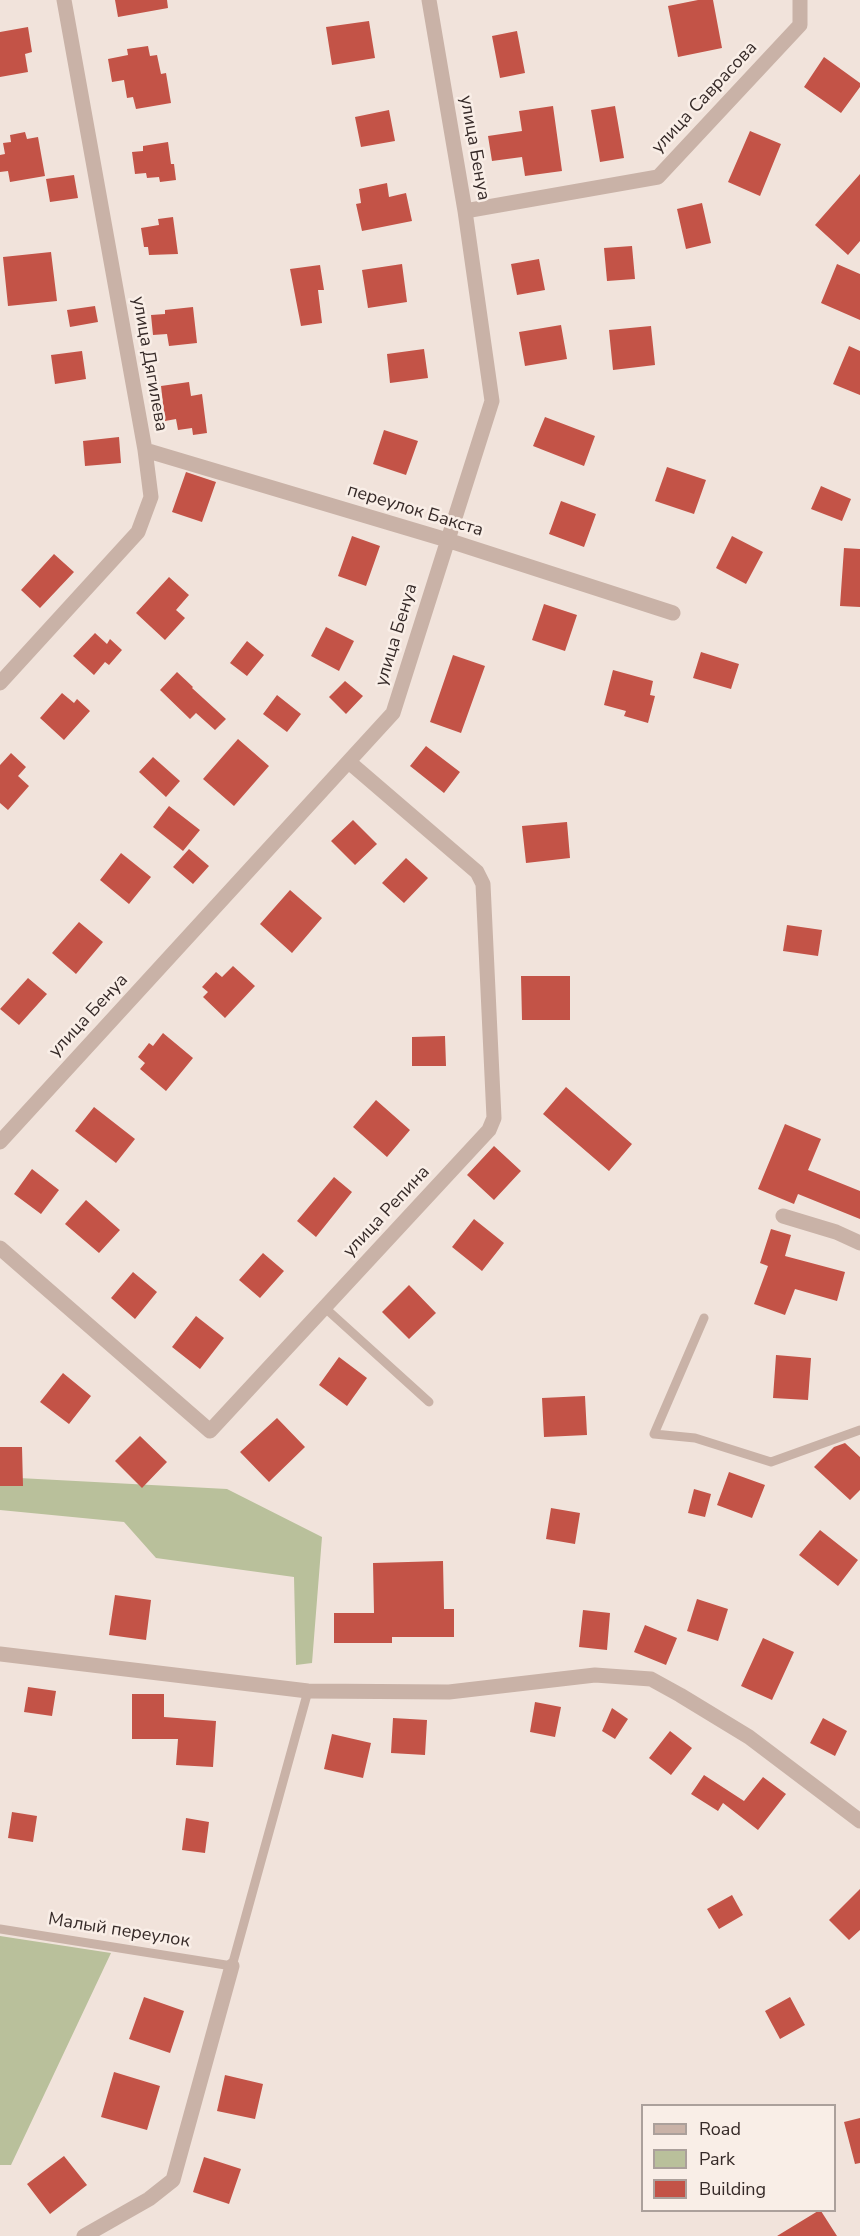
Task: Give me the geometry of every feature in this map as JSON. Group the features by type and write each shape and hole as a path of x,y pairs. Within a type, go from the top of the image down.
{"street":[{"name":"улица Дягилева","path":"0,683 138,532 151,497 145,450 64,0"},
{"name":"улица Бенуа","path":"0,1142 393,713 492,401 465,211 429,0"},
{"name":"улица Саврасова","path":"465,211 658,177 800,25 800,0"},
{"name":"переулок Бакста","path":"145,450 447,540 674,613"},
{"name":"улица Репина","path":"0,1248 210,1431 489,1130 494,1118 483,884 477,872 349,762"},
{"path":"783,1216 836,1232 860,1243"},
{"path":"0,1654 308,1691 449,1692 595,1675 651,1679 749,1737 860,1821"},
{"path":"84,2236 149,2199 173,2180 232,1966"}],"lane":[{"path":"324,1307 429,1402"},
{"path":"704,1318 654,1434 695,1437 771,1462 860,1430"},
{"path":"232,1966 308,1691"},
{"name":"Малый переулок","path":"0,1929 232,1966"}],"green space":[{"path":"0,1477 227,1489 322,1537 312,1663 296,1665 294,1577 156,1558 124,1522 0,1510"},
{"path":"0,1936 111,1953 11,2165 0,2165"}],"building":[{"path":"115,0 167,0 168,8 118,17"},
{"path":"698,0 713,0 722,48 678,57 668,6"},
{"path":"369,21 375,58 332,65 326,27"},
{"path":"28,27 32,52 25,54 28,72 0,77 0,32"},
{"path":"517,31 525,73 500,78 492,36"},
{"path":"148,46 150,56 157,55 161,74 166,73 171,103 136,109 133,97 127,98 124,80 112,82 108,59 128,55 127,49"},
{"path":"824,57 860,83 860,87 841,113 804,87"},
{"path":"553,106 562,171 525,176 522,157 492,161 488,136 522,131 519,111"},
{"path":"615,106 624,158 600,162 591,110"},
{"path":"389,110 395,141 361,147 355,117"},
{"path":"750,131 781,144 760,196 728,182"},
{"path":"25,132 27,139 38,137 45,176 10,182 8,171 0,172 0,155 5,154 3,143 11,142 10,135"},
{"path":"168,142 176,180 160,182 159,177 147,178 146,173 135,174 132,152 143,151 143,146"},
{"path":"860,174 860,241 848,255 815,225"},
{"path":"74,175 78,198 50,202 46,179"},
{"path":"387,183 389,197 406,193 412,221 362,231 356,204 361,203 359,189"},
{"path":"702,203 711,243 686,249 677,209"},
{"path":"173,217 178,254 149,255 148,247 144,247 141,228 159,225 158,219"},
{"path":"632,246 635,279 607,281 604,248"},
{"path":"51,252 57,301 8,306 3,257"},
{"path":"539,259 545,290 517,295 511,264"},
{"path":"402,264 407,302 368,308 362,270"},
{"path":"837,264 860,274 860,320 821,303"},
{"path":"320,265 324,290 318,290 322,323 301,326 290,269"},
{"path":"95,306 98,322 70,327 67,310"},
{"path":"193,307 197,343 169,346 167,334 153,335 151,315 165,314 165,310"},
{"path":"561,325 567,359 525,366 519,332"},
{"path":"651,326 655,365 613,370 609,330"},
{"path":"849,346 860,351 860,395 833,384"},
{"path":"424,349 428,378 390,383 387,354"},
{"path":"82,351 86,379 55,384 51,355"},
{"path":"189,382 191,396 202,394 207,433 193,435 192,428 178,430 176,419 165,421 161,386"},
{"path":"545,417 595,436 584,466 533,446"},
{"path":"384,430 418,441 406,475 373,464"},
{"path":"119,437 121,463 85,466 83,441"},
{"path":"667,467 706,480 694,514 655,501"},
{"path":"186,472 216,482 202,522 172,512"},
{"path":"821,486 851,499 842,521 811,509"},
{"path":"561,501 596,514 584,547 549,534"},
{"path":"352,536 380,546 366,586 338,576"},
{"path":"732,536 763,552 746,584 716,568"},
{"path":"844,548 860,549 860,607 840,606"},
{"path":"54,554 74,572 40,608 21,590"},
{"path":"169,577 189,595 176,610 185,618 165,640 136,613"},
{"path":"544,604 577,615 565,651 532,640"},
{"path":"326,627 354,641 339,671 311,656"},
{"path":"95,633 107,644 110,639 122,650 109,665 105,662 94,675 73,656"},
{"path":"247,641 264,655 247,676 230,663"},
{"path":"701,652 739,664 731,689 693,678"},
{"path":"453,655 485,666 461,733 430,722"},
{"path":"613,670 653,681 650,695 655,696 648,723 624,716 626,711 604,705"},
{"path":"177,672 226,719 215,730 196,713 190,719 160,690"},
{"path":"345,681 363,696 346,714 329,697"},
{"path":"62,693 74,703 77,699 90,711 64,740 40,718"},
{"path":"277,695 301,714 287,732 263,714"},
{"path":"238,739 269,766 234,806 203,779"},
{"path":"426,746 460,772 444,793 410,766"},
{"path":"11,753 26,767 18,776 29,786 8,810 0,803 0,765"},
{"path":"153,757 180,781 166,797 139,772"},
{"path":"169,806 200,830 183,851 153,827"},
{"path":"353,820 377,844 355,865 331,841"},
{"path":"567,822 570,858 526,863 522,826"},
{"path":"189,849 209,866 193,884 173,867"},
{"path":"121,853 151,877 129,904 100,880"},
{"path":"406,858 428,878 404,903 382,883"},
{"path":"290,890 322,918 292,953 260,924"},
{"path":"79,922 103,942 76,974 52,953"},
{"path":"787,925 822,930 818,956 783,951"},
{"path":"233,966 255,986 225,1018 203,997 208,992 202,987 216,972 222,977"},
{"path":"521,976 570,976 570,1020 522,1020"},
{"path":"28,978 47,994 19,1025 0,1009"},
{"path":"163,1033 193,1058 166,1091 140,1069 145,1063 138,1057 149,1043 153,1046"},
{"path":"445,1036 446,1066 412,1066 412,1037"},
{"path":"566,1087 632,1144 609,1171 543,1114"},
{"path":"376,1100 410,1130 387,1157 353,1127"},
{"path":"94,1107 135,1139 116,1163 75,1131"},
{"path":"785,1124 821,1139 808,1170 860,1191 860,1219 798,1194 794,1204 758,1189"},
{"path":"494,1146 521,1171 494,1200 467,1175"},
{"path":"32,1169 59,1190 41,1214 14,1194"},
{"path":"334,1177 352,1192 316,1237 297,1221"},
{"path":"86,1200 120,1230 99,1253 65,1224"},
{"path":"474,1219 504,1243 482,1271 452,1247"},
{"path":"771,1229 791,1235 785,1256 845,1272 837,1301 795,1289 785,1315 754,1304 768,1266 760,1263"},
{"path":"263,1253 284,1271 260,1298 239,1280"},
{"path":"133,1272 157,1292 135,1319 111,1298"},
{"path":"409,1285 436,1313 409,1339 382,1312"},
{"path":"196,1316 224,1338 200,1369 172,1347"},
{"path":"776,1355 811,1358 808,1400 773,1398"},
{"path":"339,1357 367,1378 347,1406 319,1385"},
{"path":"63,1373 91,1396 69,1424 40,1402"},
{"path":"585,1396 587,1435 544,1437 542,1398"},
{"path":"277,1418 305,1447 269,1482 240,1452"},
{"path":"140,1436 167,1462 142,1488 115,1461"},
{"path":"845,1443 860,1457 860,1490 850,1500 814,1467 834,1447"},
{"path":"0,1447 22,1447 23,1486 0,1486"},
{"path":"729,1472 765,1485 752,1518 717,1505"},
{"path":"694,1489 711,1494 705,1517 688,1513"},
{"path":"551,1508 580,1513 575,1544 546,1539"},
{"path":"820,1530 858,1560 838,1586 799,1555"},
{"path":"443,1561 444,1609 454,1609 454,1637 392,1637 392,1643 334,1643 334,1613 374,1613 373,1563"},
{"path":"115,1595 151,1600 146,1640 109,1635"},
{"path":"697,1599 728,1609 718,1641 687,1631"},
{"path":"583,1610 610,1613 607,1650 579,1647"},
{"path":"645,1625 677,1638 666,1665 634,1652"},
{"path":"763,1638 794,1652 772,1700 741,1686"},
{"path":"28,1687 56,1691 52,1716 24,1712"},
{"path":"132,1694 164,1694 164,1717 216,1721 213,1767 176,1765 178,1739 132,1739"},
{"path":"535,1702 561,1707 555,1737 530,1732"},
{"path":"612,1708 628,1719 615,1739 602,1731"},
{"path":"393,1718 427,1720 425,1755 391,1753"},
{"path":"823,1718 847,1731 835,1756 810,1743"},
{"path":"670,1731 692,1748 671,1775 649,1758"},
{"path":"332,1734 371,1743 363,1778 324,1769"},
{"path":"704,1775 744,1801 763,1777 786,1794 758,1830 723,1803 718,1811 691,1794"},
{"path":"12,1812 37,1816 33,1842 8,1838"},
{"path":"186,1818 209,1822 205,1853 182,1850"},
{"path":"860,1889 860,1930 849,1940 829,1920"},
{"path":"732,1895 743,1915 719,1929 707,1909"},
{"path":"144,1997 184,2011 170,2053 129,2039"},
{"path":"790,1997 805,2025 780,2039 765,2011"},
{"path":"114,2072 160,2086 147,2130 101,2117"},
{"path":"225,2075 263,2084 255,2119 217,2111"},
{"path":"860,2118 860,2163 855,2164 844,2122"},
{"path":"64,2156 87,2185 50,2214 27,2184"},
{"path":"204,2157 241,2169 229,2204 193,2192"},
{"path":"816,2212 822,2212 837,2236 777,2236"}]}
